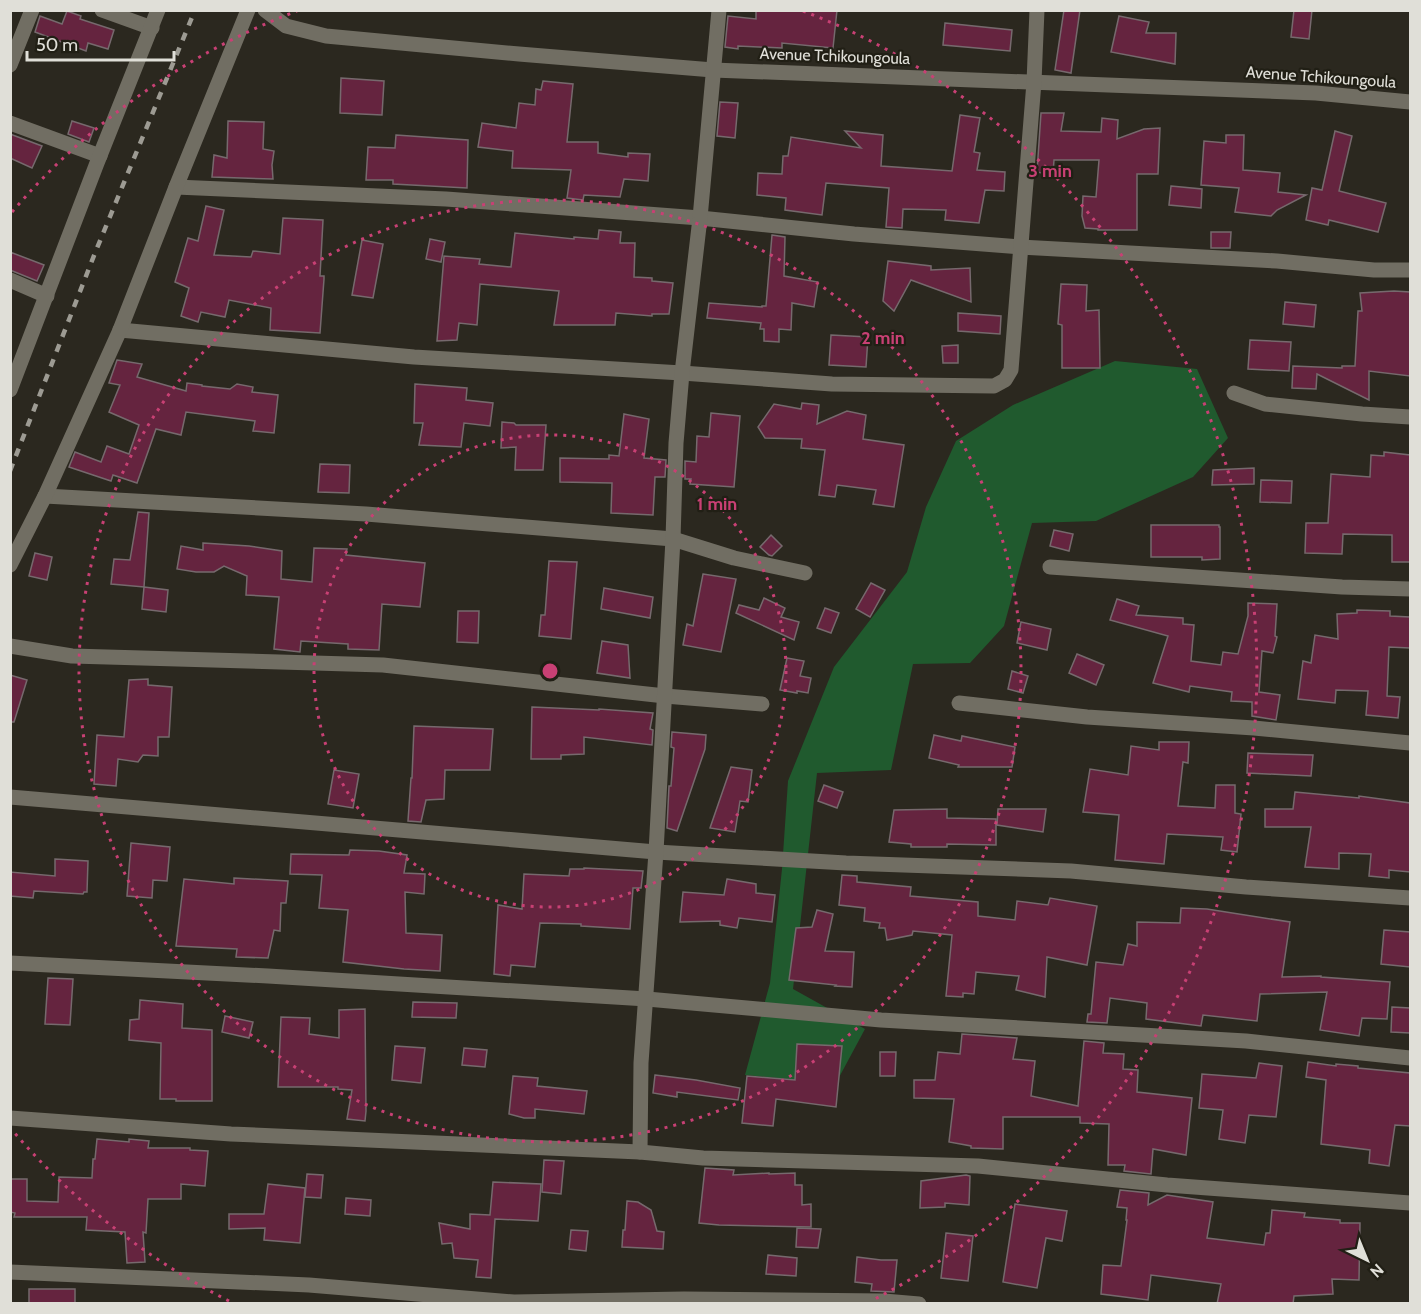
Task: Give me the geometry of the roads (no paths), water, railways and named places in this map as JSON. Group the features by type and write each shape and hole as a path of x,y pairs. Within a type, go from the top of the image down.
{"street":[{"path":"10,65 32,10"},
{"path":"102,10 152,28"},
{"path":"10,390 158,10"},
{"path":"10,565 45,496 120,330 248,10"},
{"name":"Avenue Tchikoungoula","path":"265,10 286,26 326,36 713,70 1316,93 1410,102"},
{"path":"640,1152 641,1063 647,999 665,696 676,443 719,10"},
{"path":"120,330 414,357 832,384 994,386 1005,380 1011,370 1034,82 1037,10"},
{"path":"10,123 100,156"},
{"path":"176,187 446,199 700,218 854,234 1020,247 1277,261 1374,270 1410,270"},
{"path":"10,280 47,296"},
{"path":"1234,393 1266,404 1410,417"},
{"path":"45,496 366,514 673,539 734,558 805,573"},
{"path":"1050,567 1342,587 1410,589"},
{"path":"10,645 72,656 383,665 665,696 762,704"},
{"path":"959,703 1086,717 1254,728 1410,743"},
{"path":"10,797 656,852 846,863 1071,871 1246,887 1410,898"},
{"path":"10,963 279,976 647,999 881,1020 1246,1041 1410,1058"},
{"path":"10,1118 231,1134 640,1152 702,1158 978,1166 1167,1185 1410,1203"},
{"path":"10,1272 309,1285 514,1302 885,1301 919,1304"}],"railway":[{"path":"10,471 95,253 195,10"}]}
